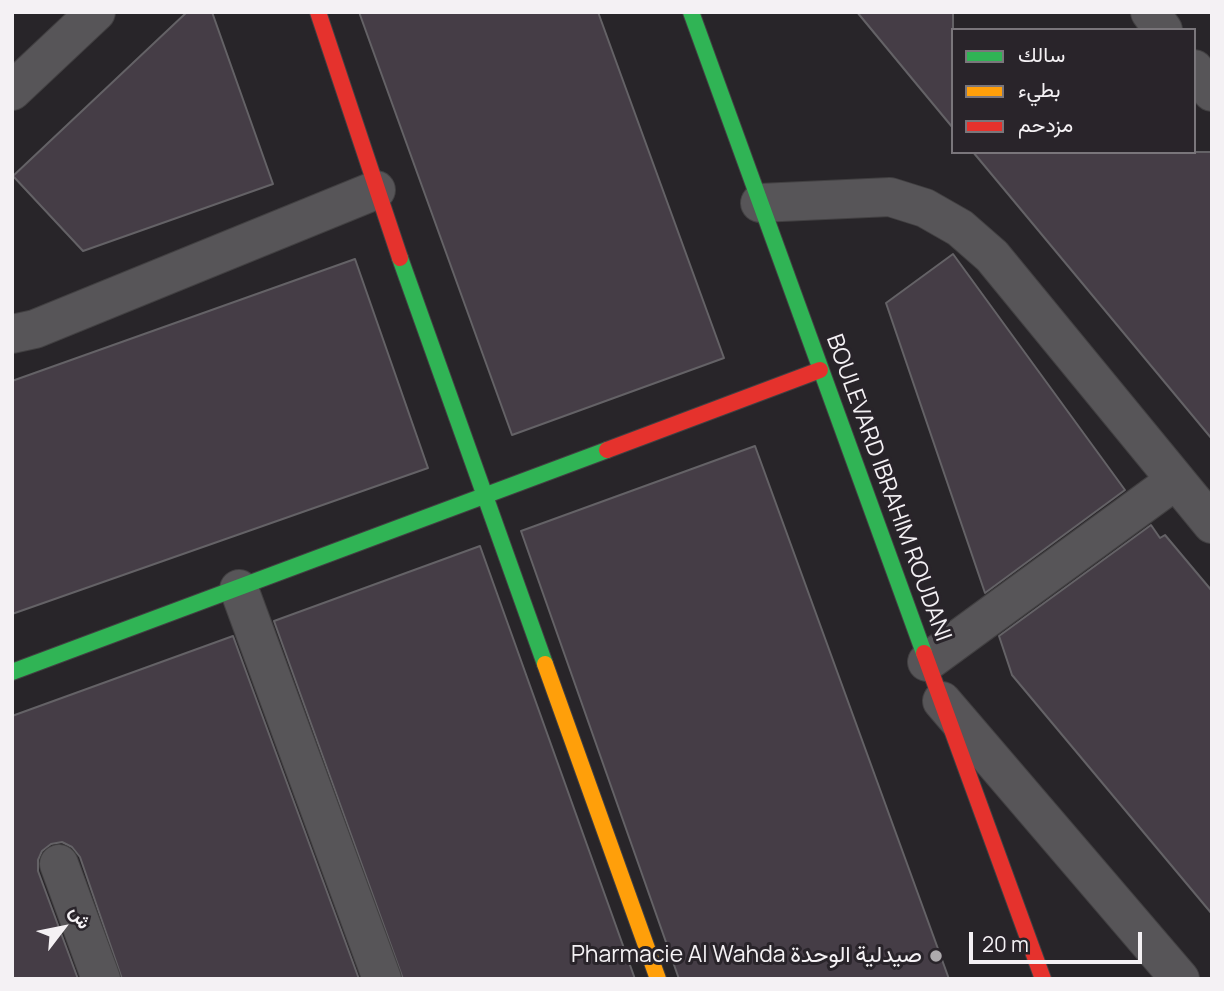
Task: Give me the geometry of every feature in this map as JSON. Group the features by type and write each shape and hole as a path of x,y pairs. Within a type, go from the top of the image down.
{"street":[{"path":"12,91 96,12"},
{"path":"318,12 376,190 658,979"},
{"name":"BOULEVARD IBRAHIM ROUDANI","path":"691,12 1042,979"},
{"path":"1150,12 1162,28"},
{"path":"1196,72 1212,92"},
{"path":"12,334 35,329 376,190"},
{"path":"760,203 890,197 925,208 960,228 992,256 1212,524"},
{"path":"12,672 820,370"},
{"path":"927,662 1176,480"},
{"path":"239,589 382,979"},
{"path":"941,699 1180,979"},
{"path":"59,864 101,979"}],"building":[{"path":"187,12 212,12 273,184 83,251 13,176"},
{"path":"359,12 598,12 724,358 512,435"},
{"path":"857,12 953,12 951,126"},
{"path":"1212,152 1212,439 975,154"},
{"path":"953,254 1125,490 985,593 886,303"},
{"path":"355,259 428,468 12,614 12,381"},
{"path":"755,446 949,979 679,979 521,531"},
{"path":"1151,525 1160,538 1165,535 1212,591 1212,914 1012,675 999,636"},
{"path":"480,546 635,979 403,979 274,621"},
{"path":"233,636 359,979 122,979 80,857 72,847 62,842 51,844 42,851 38,860 38,871 78,979 12,979 12,716"}],"traffic: fast":[{"path":"691,12 924,653"},
{"path":"400,258 545,664"},
{"path":"12,672 607,450"}],"traffic: slow":[{"path":"545,664 658,979"}],"traffic: jam":[{"path":"318,12 400,258"},
{"path":"607,450 820,370"},
{"path":"924,653 1043,979"}],"place":[{"name":"Pharmacie Al Wahda صيدلية الوحدة","path":"936,956"}]}
